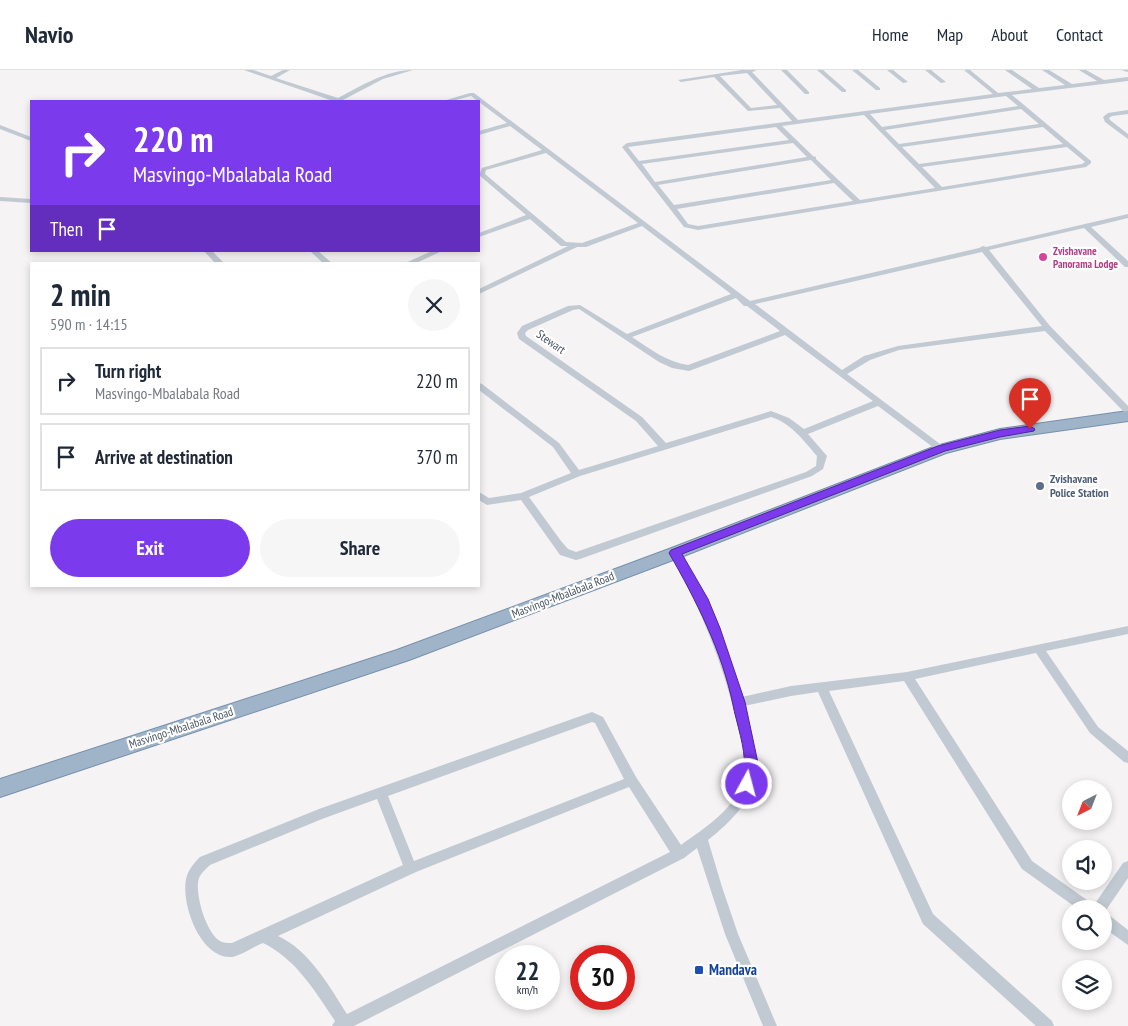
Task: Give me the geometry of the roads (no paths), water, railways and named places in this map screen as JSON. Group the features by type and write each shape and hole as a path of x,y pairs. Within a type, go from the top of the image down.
{"highway":[{"name":"Masvingo-Mbalabala Road","path":"0,788 403,655 675,553 941,449 1000,434 1128,416"}],"street":[{"path":"248,70 337,100 376,81 410,70"},
{"path":"271,78 287,70"},
{"path":"681,80 751,70 795,121"},
{"path":"784,70 807,93"},
{"path":"820,70 844,90"},
{"path":"854,70 878,89"},
{"path":"890,70 905,82"},
{"path":"928,70 943,82"},
{"path":"967,70 996,94"},
{"path":"1008,70 1039,91"},
{"path":"1045,70 1072,87"},
{"path":"1082,70 1104,83"},
{"path":"715,75 750,110 782,106"},
{"path":"1007,94 1089,162 1088,164 940,190 698,228 686,226 626,149 627,145 795,121 996,94 1039,91 1128,79"},
{"path":"450,100 472,94 480,100"},
{"path":"480,100 545,152 941,449"},
{"path":"881,129 1022,107"},
{"path":"1128,112 1110,114 1106,117 1107,121 1128,137"},
{"path":"865,113 940,190"},
{"path":"480,133 510,124"},
{"path":"776,124 814,158 859,203"},
{"path":"899,146 1044,125"},
{"path":"0,127 30,139"},
{"path":"637,163 795,141"},
{"path":"918,166 1068,144"},
{"path":"545,152 484,169 481,174 564,244 583,245 641,224"},
{"path":"654,184 814,158"},
{"path":"671,208 836,181"},
{"path":"0,199 30,201"},
{"path":"480,235 532,216"},
{"path":"748,304 983,248 1128,216"},
{"path":"1085,225 1128,265"},
{"path":"480,292 574,246"},
{"path":"983,248 1047,328 1128,411"},
{"path":"208,252 219,262"},
{"path":"315,252 327,262"},
{"path":"412,262 436,252"},
{"path":"420,259 424,262"},
{"path":"628,336 736,295"},
{"name":"Stewart","path":"628,336 580,308 571,308 525,328 521,333 522,337 639,418 663,446"},
{"path":"841,374 866,358 898,348 1047,328"},
{"path":"628,336 675,366 689,368 784,332"},
{"path":"480,387 556,445 577,474"},
{"path":"803,433 879,402"},
{"path":"480,496 488,502 523,496 577,474 771,414 780,415 803,433 822,456 820,467 809,474 576,556 564,552 523,496"},
{"path":"264,936 271,938 299,960 315,979 341,1024 680,854 701,839 740,800 747,784 751,763 739,702 714,628 702,599 675,553"},
{"path":"739,702 907,676 1128,630"},
{"path":"1038,648 1094,730 1128,758"},
{"path":"907,676 1028,865 1077,900"},
{"path":"822,688 928,919 1047,1026"},
{"path":"632,781 411,868 232,950 215,946 205,934 193,903 192,880 196,870 205,861 318,815 592,716 598,720 632,781 680,854"},
{"path":"381,793 411,868"},
{"path":"701,839 720,902 747,976 770,1026"},
{"path":"1104,900 1128,867"},
{"path":"1112,926 1128,938"}],"place":[{"name":"Zvishavane Panorama Lodge","path":"1043,257"},
{"name":"Zvishavane Police Station","path":"1040,486"},
{"name":"Mandava","path":"699,970"}]}
